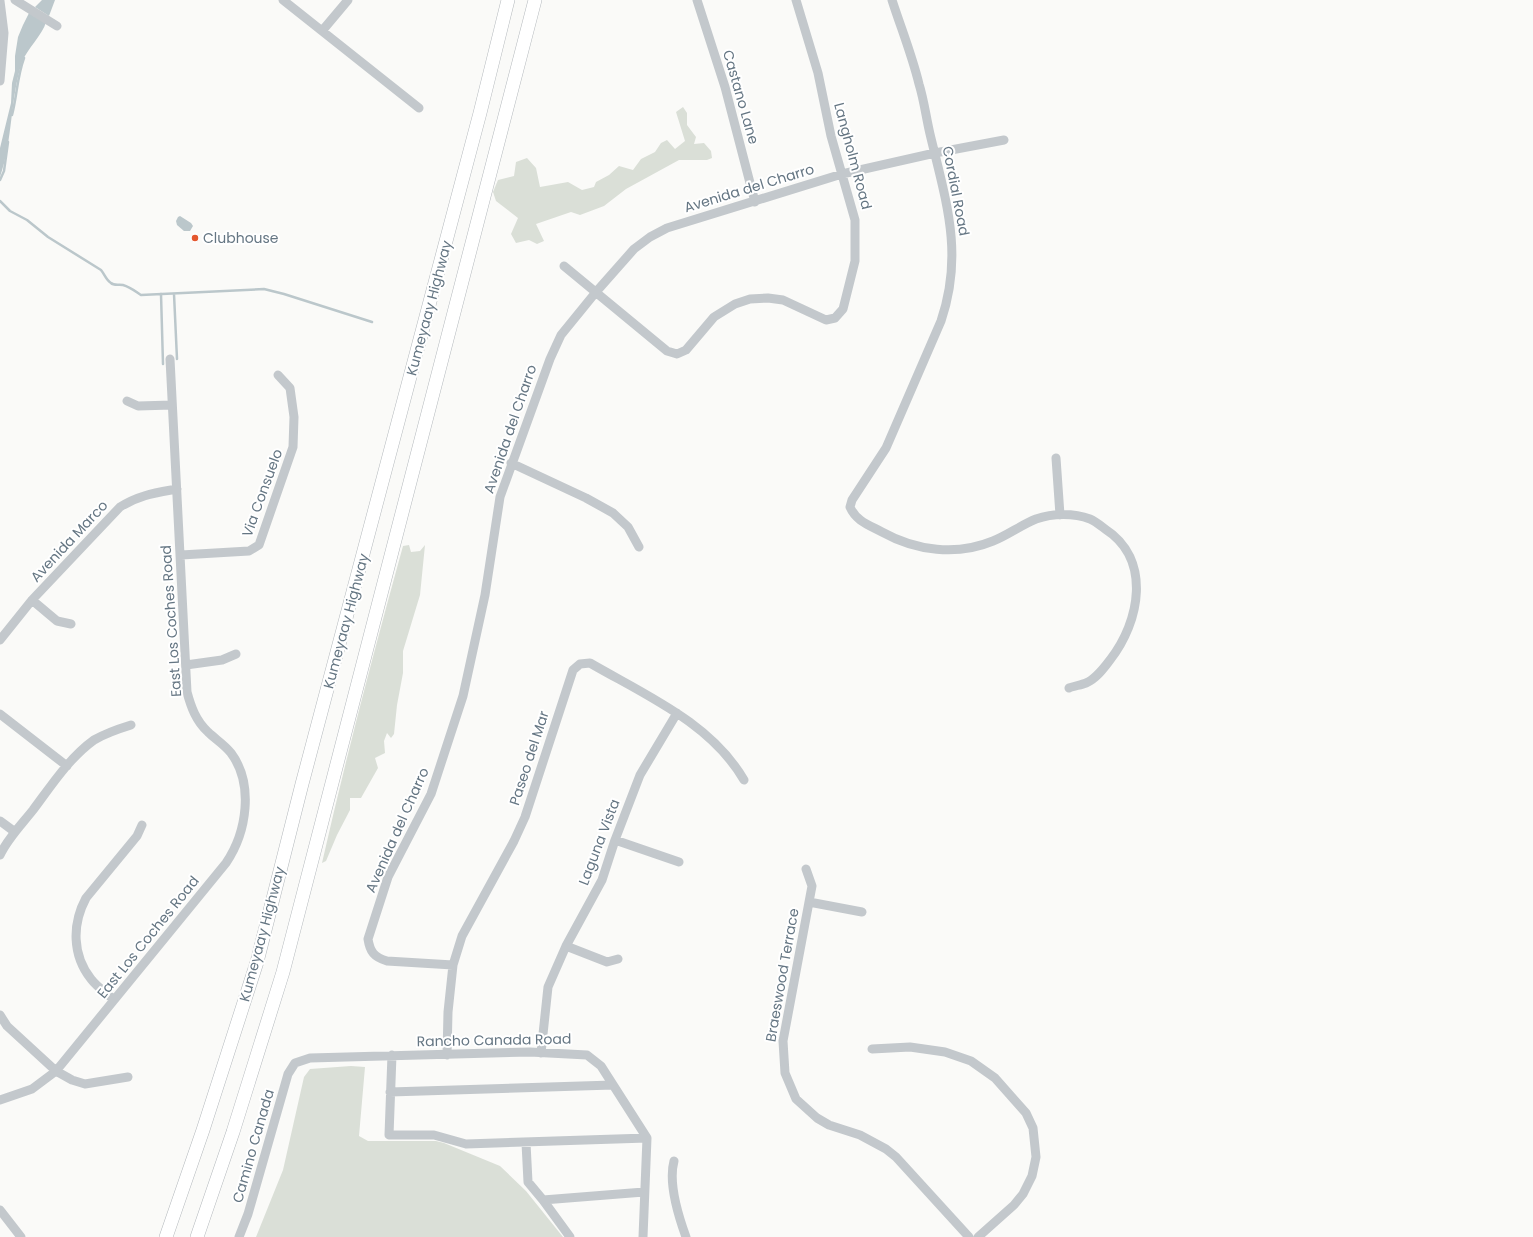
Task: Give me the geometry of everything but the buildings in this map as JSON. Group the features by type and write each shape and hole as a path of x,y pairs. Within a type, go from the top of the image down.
{"highway":[{"name":"Kumeyaay Highway","path":"166,1237 203,1130 257,962 304,777 478,120 508,0"},
{"name":"Kumeyaay Highway","path":"197,1237 233,1132 283,972 535,0"}],"street":[{"path":"15,0 57,26"},
{"path":"283,0 419,108"},
{"path":"322,31 348,0"},
{"name":"Castano Lane","path":"697,0 725,87 755,202"},
{"name":"Langholm Road","path":"596,292 667,352 677,354 686,350 714,317 735,304 750,299 768,298 784,300 826,320 835,318 843,309 856,261 855,220 831,136 818,73 796,0"},
{"name":"Cordial Road","path":"892,0 919,83 951,227 953,256 947,303 940,321 886,448 852,500 850,507 856,518 896,540 932,550 966,549 979,546 994,541 1037,519 1060,515"},
{"path":"0,1 4,32 0,81"},
{"name":"Avenida del Charro","path":"453,965 387,961 374,955 369,946 368,939 388,878 431,794 463,696 485,595 500,497 511,463 550,359 561,335 634,249 650,237 671,227 842,174 935,153 1004,140"},
{"path":"564,266 596,292"},
{"name":"East Los Coches Road","path":"0,1100 32,1089 56,1071 226,863 236,847 241,830 246,794 239,768 231,753 203,727 194,714 188,692 170,359"},
{"name":"Via Consuelo","path":"181,555 249,552 259,544 293,447 294,417 290,388 278,375"},
{"path":"127,401 138,406 172,405"},
{"path":"1056,458 1060,515 1070,515 1091,519 1114,535 1124,546 1137,579 1136,604 1128,631 1115,654 1102,670 1087,683 1069,688"},
{"path":"511,463 586,498 612,513 628,527 639,547"},
{"name":"Avenida Marco","path":"0,640 32,600 120,507 146,494 176,489"},
{"path":"32,600 56,621 71,624"},
{"path":"186,665 222,660 236,654"},
{"name":"Paseo del Mar","path":"447,1055 448,1012 453,965 462,936 514,840 524,817 573,670 580,664 590,663 677,713 710,738 735,765 744,780"},
{"name":"Laguna Vista","path":"541,1053 548,987 566,946 602,880 615,840 640,775 677,713"},
{"path":"0,714 67,766"},
{"path":"0,855 15,832 67,766 94,741 108,732 131,725"},
{"path":"0,821 15,832"},
{"path":"114,1000 95,984 83,968 77,948 76,923 86,898 137,836 142,825"},
{"path":"615,840 679,862"},
{"name":"Braeswood Terrace","path":"806,869 812,886 783,1041 785,1073 796,1099 817,1118 829,1125 860,1135 886,1149 896,1157 969,1237"},
{"path":"809,902 862,912"},
{"path":"566,946 607,962 618,959"},
{"path":"0,1015 7,1026 56,1071 72,1080 85,1084 128,1077"},
{"path":"872,1049 910,1047 945,1052 970,1061 995,1078 1026,1113 1033,1128 1036,1157 1032,1176 1023,1194 1014,1205 978,1237"},
{"name":"Rancho Canada Road","path":"295,1063 310,1058 392,1055 530,1052 587,1054 601,1066 647,1138"},
{"path":"392,1055 389,1135 434,1135 466,1144 647,1138 643,1237"},
{"name":"Camino Canada","path":"239,1237 248,1214 288,1074 295,1063"},
{"path":"390,1092 613,1085"},
{"path":"526,1143 528,1182 570,1237"},
{"path":"674,1161 671,1173 672,1186 686,1237"},
{"path":"543,1200 644,1192"},
{"path":"0,1210 21,1237"}],"shaded area":[{"path":"42,0 55,0 49,16 35,7"},
{"path":"29,13 46,22 42,31 27,52 22,62 15,90 7,149 0,177 0,148 11,103 18,37"},
{"path":"683,107 687,113 687,125 696,137 694,144 704,143 711,151 712,158 707,160 679,160 626,189 604,206 580,215 571,212 536,224 544,241 537,244 529,240 516,243 511,234 518,218 496,201 493,192 498,180 514,176 516,162 527,158 536,168 540,187 568,182 582,190 594,187 596,182 609,175 619,166 633,170 641,159 655,152 661,143 667,140 675,149 685,141 676,112"},
{"path":"180,216 193,226 190,231 184,231 177,225 176,221"},
{"path":"409,545 411,552 420,551 425,545 420,595 403,651 403,673 397,705 394,734 391,738 387,733 384,741 385,753 375,758 378,768 361,798 350,798 350,810 326,861 322,863 392,585 403,546"},
{"path":"351,1066 365,1067 359,1136 368,1141 436,1141 500,1166 526,1191 563,1237 256,1237 283,1170 304,1077 310,1069"}],"waterway":[{"path":"12,115 24,58"},
{"path":"0,180 4,171 8,142"},
{"path":"0,201 10,211 27,220 48,237 101,270 112,284 126,286 141,295 264,289 372,322"},
{"path":"161,294 163,364"},
{"path":"174,294 177,359"}],"place":[{"name":"Clubhouse","path":"195,238"}]}
